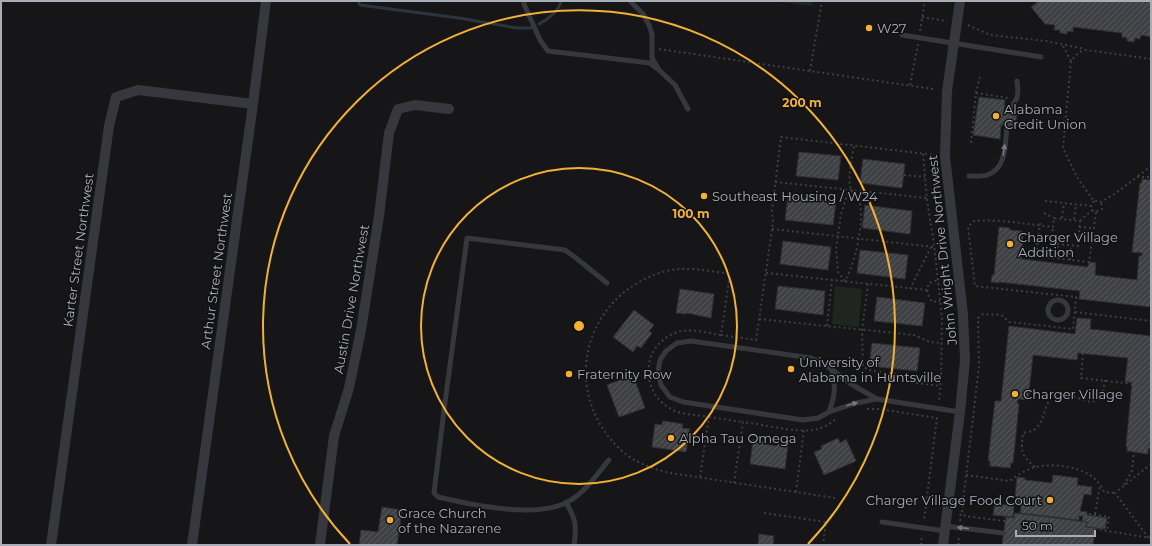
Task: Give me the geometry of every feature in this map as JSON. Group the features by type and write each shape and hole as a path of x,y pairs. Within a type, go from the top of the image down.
{"street":[{"name":"Arthur Street Northwest","path":"192,545 212,389 253,104 266,1"},
{"name":"John Wright Drive Northwest","path":"943,545 965,360 965,338 959,270 945,156 947,91 960,1"},
{"name":"Karter Street Northwest","path":"51,545 109,126 116,97 138,90 253,104"},
{"name":"Austin Drive Northwest","path":"320,545 334,436 349,388 361,330 379,216 389,133 398,109 415,105 449,109"}],"lane":[{"path":"524,1 540,40 548,51 650,63 675,85 688,109"},
{"path":"630,1 643,14 649,25 652,34 652,58 659,70"},
{"path":"902,35 1041,57"},
{"path":"1009,111 1017,98 1017,81"},
{"path":"969,176 986,176 995,172 1002,163 1007,126"},
{"path":"607,283 564,250 467,238 434,493 438,498 475,506 530,511 550,508 570,501 584,489 609,460"},
{"path":"1059,300 1065,303 1068,310 1066,316 1061,320 1055,320 1049,316 1047,310 1052,302 1059,300"},
{"path":"877,399 851,384 823,363 811,358 691,341 677,343 666,351 660,360 658,372 661,385 670,397 682,402 803,420 818,418 829,412 856,403 877,399 960,412"},
{"path":"829,412 833,400 835,383 832,371"},
{"path":"566,502 575,519 576,527 574,545"},
{"path":"882,522 923,528 1004,532"}],"path":[{"path":"810,71 822,1"},
{"path":"922,17 946,21"},
{"path":"968,25 990,35 1046,41 1087,50 1150,60"},
{"path":"1063,45 1071,61 1063,148 1078,179 1094,201 1101,202 1113,196 1151,166"},
{"path":"651,48 933,88"},
{"path":"1071,61 1079,52 1087,50"},
{"path":"971,143 976,93 980,76"},
{"path":"976,93 1009,98"},
{"path":"721,335 756,340 772,229 772,210 781,137 945,156"},
{"path":"845,281 852,268 859,238 861,218 859,198 850,187 850,170 854,146"},
{"path":"921,545 941,386 942,343 942,318 938,280 932,247 923,154"},
{"path":"904,175 925,177"},
{"path":"1137,177 1151,177"},
{"path":"776,182 927,198"},
{"path":"845,281 838,272 836,249 841,214 847,195 853,191"},
{"path":"1045,201 1091,206"},
{"path":"1094,201 1091,206 1092,210 1096,212"},
{"path":"1096,212 1102,209 1101,202"},
{"path":"1062,219 1064,203"},
{"path":"1074,220 1076,205"},
{"path":"1054,218 1051,243 1078,246 1080,221 1092,210"},
{"path":"1040,224 1036,256 1089,262 1096,212"},
{"path":"1044,213 1054,218 1080,221"},
{"path":"1005,521 965,516 962,511 979,366 978,318 983,314 1001,315 1008,322 1073,329 1076,297 975,286 968,227 974,221 990,220 1040,224 1053,227"},
{"path":"1079,227 1094,228"},
{"path":"772,229 932,247"},
{"path":"1078,240 1093,241"},
{"path":"1057,258 1058,244"},
{"path":"1070,260 1071,245"},
{"path":"910,288 932,247"},
{"path":"766,273 927,290"},
{"path":"827,326 832,280"},
{"path":"938,280 929,283 927,290 932,302 940,301"},
{"path":"868,284 862,330 863,366 868,370 901,375 909,382 941,386"},
{"path":"1075,312 1151,321"},
{"path":"759,319 914,334 930,342 942,343"},
{"path":"1084,353 1081,378 1151,386"},
{"path":"1035,467 1025,459 1022,453 1023,433 1032,430 1041,422 1046,405 1057,395 1072,395 1083,401 1095,401 1104,391 1105,380"},
{"path":"866,409 937,418"},
{"path":"708,417 812,431 825,426 842,416"},
{"path":"734,483 743,422"},
{"path":"796,492 804,430"},
{"path":"1123,487 1132,471 1134,452"},
{"path":"966,475 1010,481 1020,473 1035,467 1059,466 1075,469 1088,474 1098,481 1104,492 1115,493 1151,464"},
{"path":"717,480 835,498"},
{"path":"1095,514 1100,484"},
{"path":"1115,493 1150,539"},
{"path":"764,512 826,522 823,545"},
{"path":"1089,514 1109,516 1107,532"},
{"path":"1095,528 1107,532 1150,539"}],"shaded area":[{"path":"773,1 813,1 812,6"},
{"path":"835,286 862,289 859,327 832,324"}],"building":[{"path":"1039,1 1151,1 1151,37 1141,35 1140,39 1135,38 1134,42 1127,41 1127,38 1122,37 1122,33 1073,27 1073,32 1067,31 1067,34 1060,33 1060,30 1054,30 1055,25 1045,24 1031,7"},
{"name":"Alabama Credit Union","path":"979,97 1005,100 1004,110 1017,112 1015,127 1001,125 1000,139 973,135"},
{"path":"799,152 841,156 838,180 796,176"},
{"path":"863,159 905,164 902,188 860,183"},
{"name":"Charger Village Addition","path":"1142,179 1151,180 1151,307 1079,299 1080,291 991,282 992,275 994,275 999,227 1022,231 1021,259 1088,267 1089,262 1096,263 1095,275 1137,280 1139,256 1142,256 1142,253 1132,252 1140,183 1142,183"},
{"path":"788,196 836,202 833,225 785,220"},
{"path":"865,205 912,211 910,234 862,228"},
{"path":"783,241 831,247 828,270 780,264"},
{"path":"860,250 908,255 905,279 857,273"},
{"path":"778,286 825,291 823,315 775,309"},
{"path":"680,289 714,294 711,318 687,313 676,313"},
{"path":"877,297 925,303 922,326 874,321"},
{"path":"634,310 654,325 649,331 652,333 641,348 637,346 633,352 613,337"},
{"name":"Charger Village","path":"1077,318 1091,319 1090,329 1151,336 1151,440 1150,449 1148,448 1148,454 1127,451 1126,446 1132,382 1125,382 1128,358 1078,353 1077,360 1033,355 1028,400 1018,399 1017,403 1019,404 1013,463 1011,463 1010,468 990,466 990,461 988,461 995,401 1001,401 1009,326 1075,334"},
{"path":"872,343 920,348 917,371 869,366"},
{"path":"633,375 645,408 619,417 607,385"},
{"name":"Alpha Tau Omega","path":"663,421 683,424 682,428 690,429 686,452 652,447 655,424 662,425"},
{"path":"838,438 840,443 846,439 856,461 824,475 814,452 822,449 821,446"},
{"path":"753,440 764,442 764,444 777,446 778,444 788,445 785,469 750,464"},
{"name":"Charger Village Food Court","path":"1053,475 1078,478 1077,485 1092,487 1091,495 1084,494 1080,511 1087,512 1087,515 1107,518 1105,529 1086,527 1087,522 1082,521 1083,516 1079,516 1079,520 1020,513 1022,503 1016,502 1017,497 1015,497 1017,477 1025,478 1025,480 1052,483"},
{"path":"995,503 1014,506 1013,517 993,515"},
{"name":"Grace Church of the Nazarene","path":"382,507 402,510 397,545 359,545 361,530 378,532"},
{"path":"1015,513 1087,522 1086,527 1095,528 1093,545 1002,545 1006,517 1014,518"},
{"path":"759,534 774,536 773,545 758,545"}],"waterway":[{"path":"358,1 360,5 459,18 517,28 531,28"},
{"path":"539,24 556,11 561,1"}],"place":[{"name":"W27","path":"869,28"},
{"name":"Alabama Credit Union","path":"996,116"},
{"name":"Southeast Housing / W24","path":"704,196"},
{"name":"Charger Village Addition","path":"1010,244"},
{"name":"University of Alabama in Huntsville","path":"791,369"},
{"name":"Fraternity Row","path":"569,374"},
{"name":"Charger Village","path":"1015,394"},
{"name":"Alpha Tau Omega","path":"671,438"},
{"name":"Charger Village Food Court","path":"1050,500"},
{"name":"Grace Church of the Nazarene","path":"390,520"}]}
